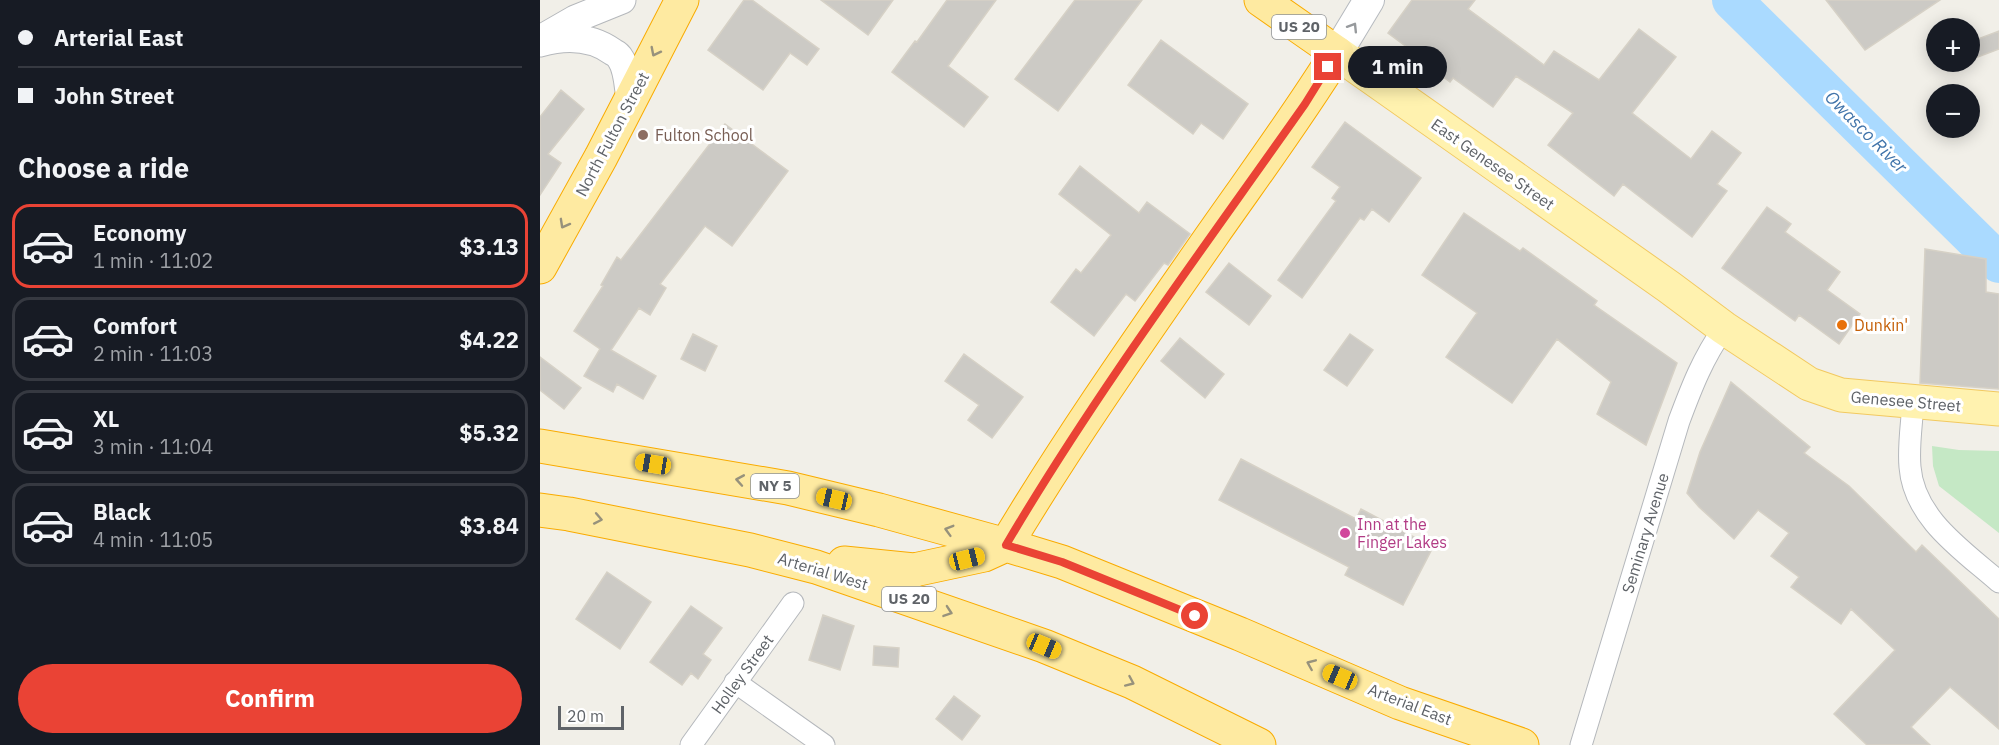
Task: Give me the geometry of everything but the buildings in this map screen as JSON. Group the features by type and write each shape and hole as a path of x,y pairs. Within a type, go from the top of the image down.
{"highway":[{"name":"North Fulton Street","path":"540,267 682,0"},
{"name":"East Genesee Street","path":"1261,0 1337,53"},
{"name":"US 20","path":"1006,545 1044,481 1119,369 1305,104 1337,53"},
{"name":"Arterial East","path":"540,446 788,489 879,510 1062,562 1218,625 1400,703 1522,745"},
{"name":"Arterial West","path":"540,510 750,550 816,567 1044,646 1132,682 1259,745"},
{"path":"816,567 848,563 914,570 984,555 1006,545"}],"main road":[{"path":"1337,53 1369,0"},
{"name":"East Genesee Street","path":"1337,53 1670,287 1724,328"},
{"name":"Genesee Street","path":"1724,328 1809,384 1841,395 1999,409"}],"street":[{"path":"540,41 575,19 622,0"},
{"path":"540,41 580,38 604,46 620,57 630,100"},
{"name":"Seminary Avenue","path":"1581,745 1679,421 1695,377 1724,328"},
{"path":"1913,402 1910,468 1915,492 1932,522 1999,582"},
{"name":"Holley Street","path":"691,745 793,603"},
{"path":"735,682 824,745"}],"green space":[{"path":"1932,446 1959,450 1999,451 1999,533 1939,486 1933,466"}],"waterway":[{"name":"Owasco River","path":"1732,0 1999,263"}],"place":[{"name":"Fulton School","path":"643,135"},
{"name":"Dunkin'","path":"1842,325"},
{"name":"Inn at the Finger Lakes","path":"1345,533"}],"route":[{"path":"1195,616 1062,562 1006,545 1044,481 1125,360 1305,104 1328,67"}]}
